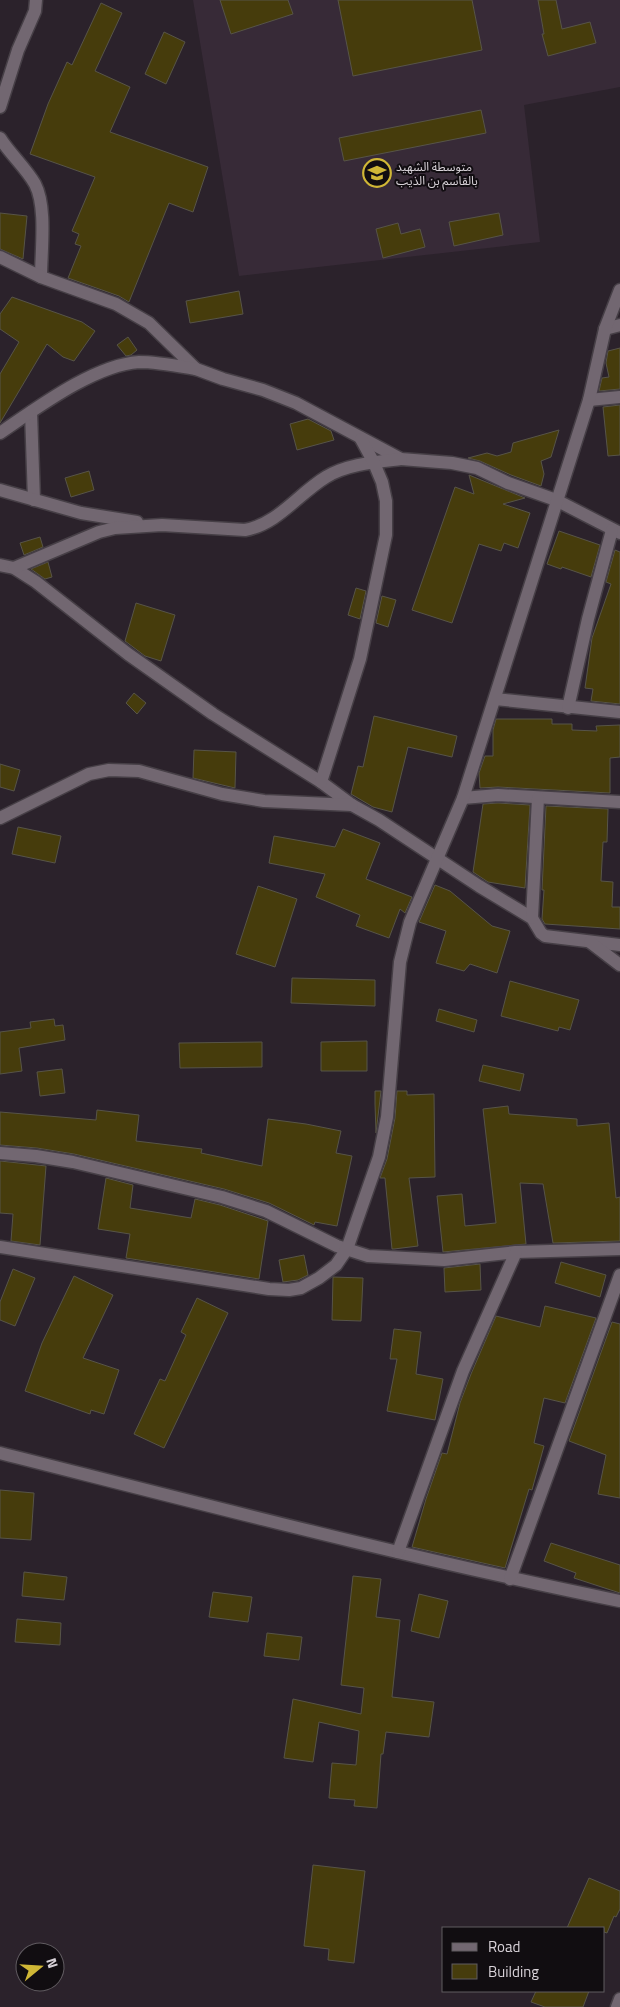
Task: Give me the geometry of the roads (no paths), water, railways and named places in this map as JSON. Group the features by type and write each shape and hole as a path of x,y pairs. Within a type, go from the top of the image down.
{"street":[{"path":"0,107 18,50 35,11 36,0"},
{"path":"0,138 34,183 40,195 41,277"},
{"path":"0,257 41,277 116,304 149,323 196,369"},
{"path":"0,1247 269,1289 289,1290 302,1288 319,1278 336,1265 347,1250 379,1157 387,1117 400,962 410,922 463,798 589,400 605,329 620,290"},
{"path":"605,329 620,325"},
{"path":"0,433 65,389 116,367 139,362 196,369 262,390 296,403 401,459"},
{"path":"589,400 620,398"},
{"path":"31,412 34,500"},
{"path":"322,782 360,659 386,535 386,501 382,482 361,439"},
{"path":"0,490 80,513 162,525 245,530 257,528 271,520 325,478 342,470 401,459 452,463 476,468 508,483 556,500 616,532 588,619 568,708"},
{"path":"14,568 99,532 115,528 162,525"},
{"path":"0,565 14,568 36,582 128,654 213,714 322,782 352,805 532,918 545,936 620,945"},
{"path":"495,699 620,712"},
{"path":"0,817 89,774 109,770 139,771 222,794 264,801 352,805"},
{"path":"463,798 498,795 620,802"},
{"path":"532,918 538,798"},
{"path":"590,942 620,965"},
{"path":"0,1153 73,1162 222,1196 266,1211 337,1246 368,1256 444,1260 516,1252 620,1249"},
{"path":"398,1552 462,1370 516,1252"},
{"path":"510,1579 620,1275"},
{"path":"0,1453 311,1532 510,1579 620,1601"},
{"path":"616,2007 620,1999"}],"place":[{"name":"متوسطة الشهيد بالقاسم بن الذيب","path":"377,173"}]}
